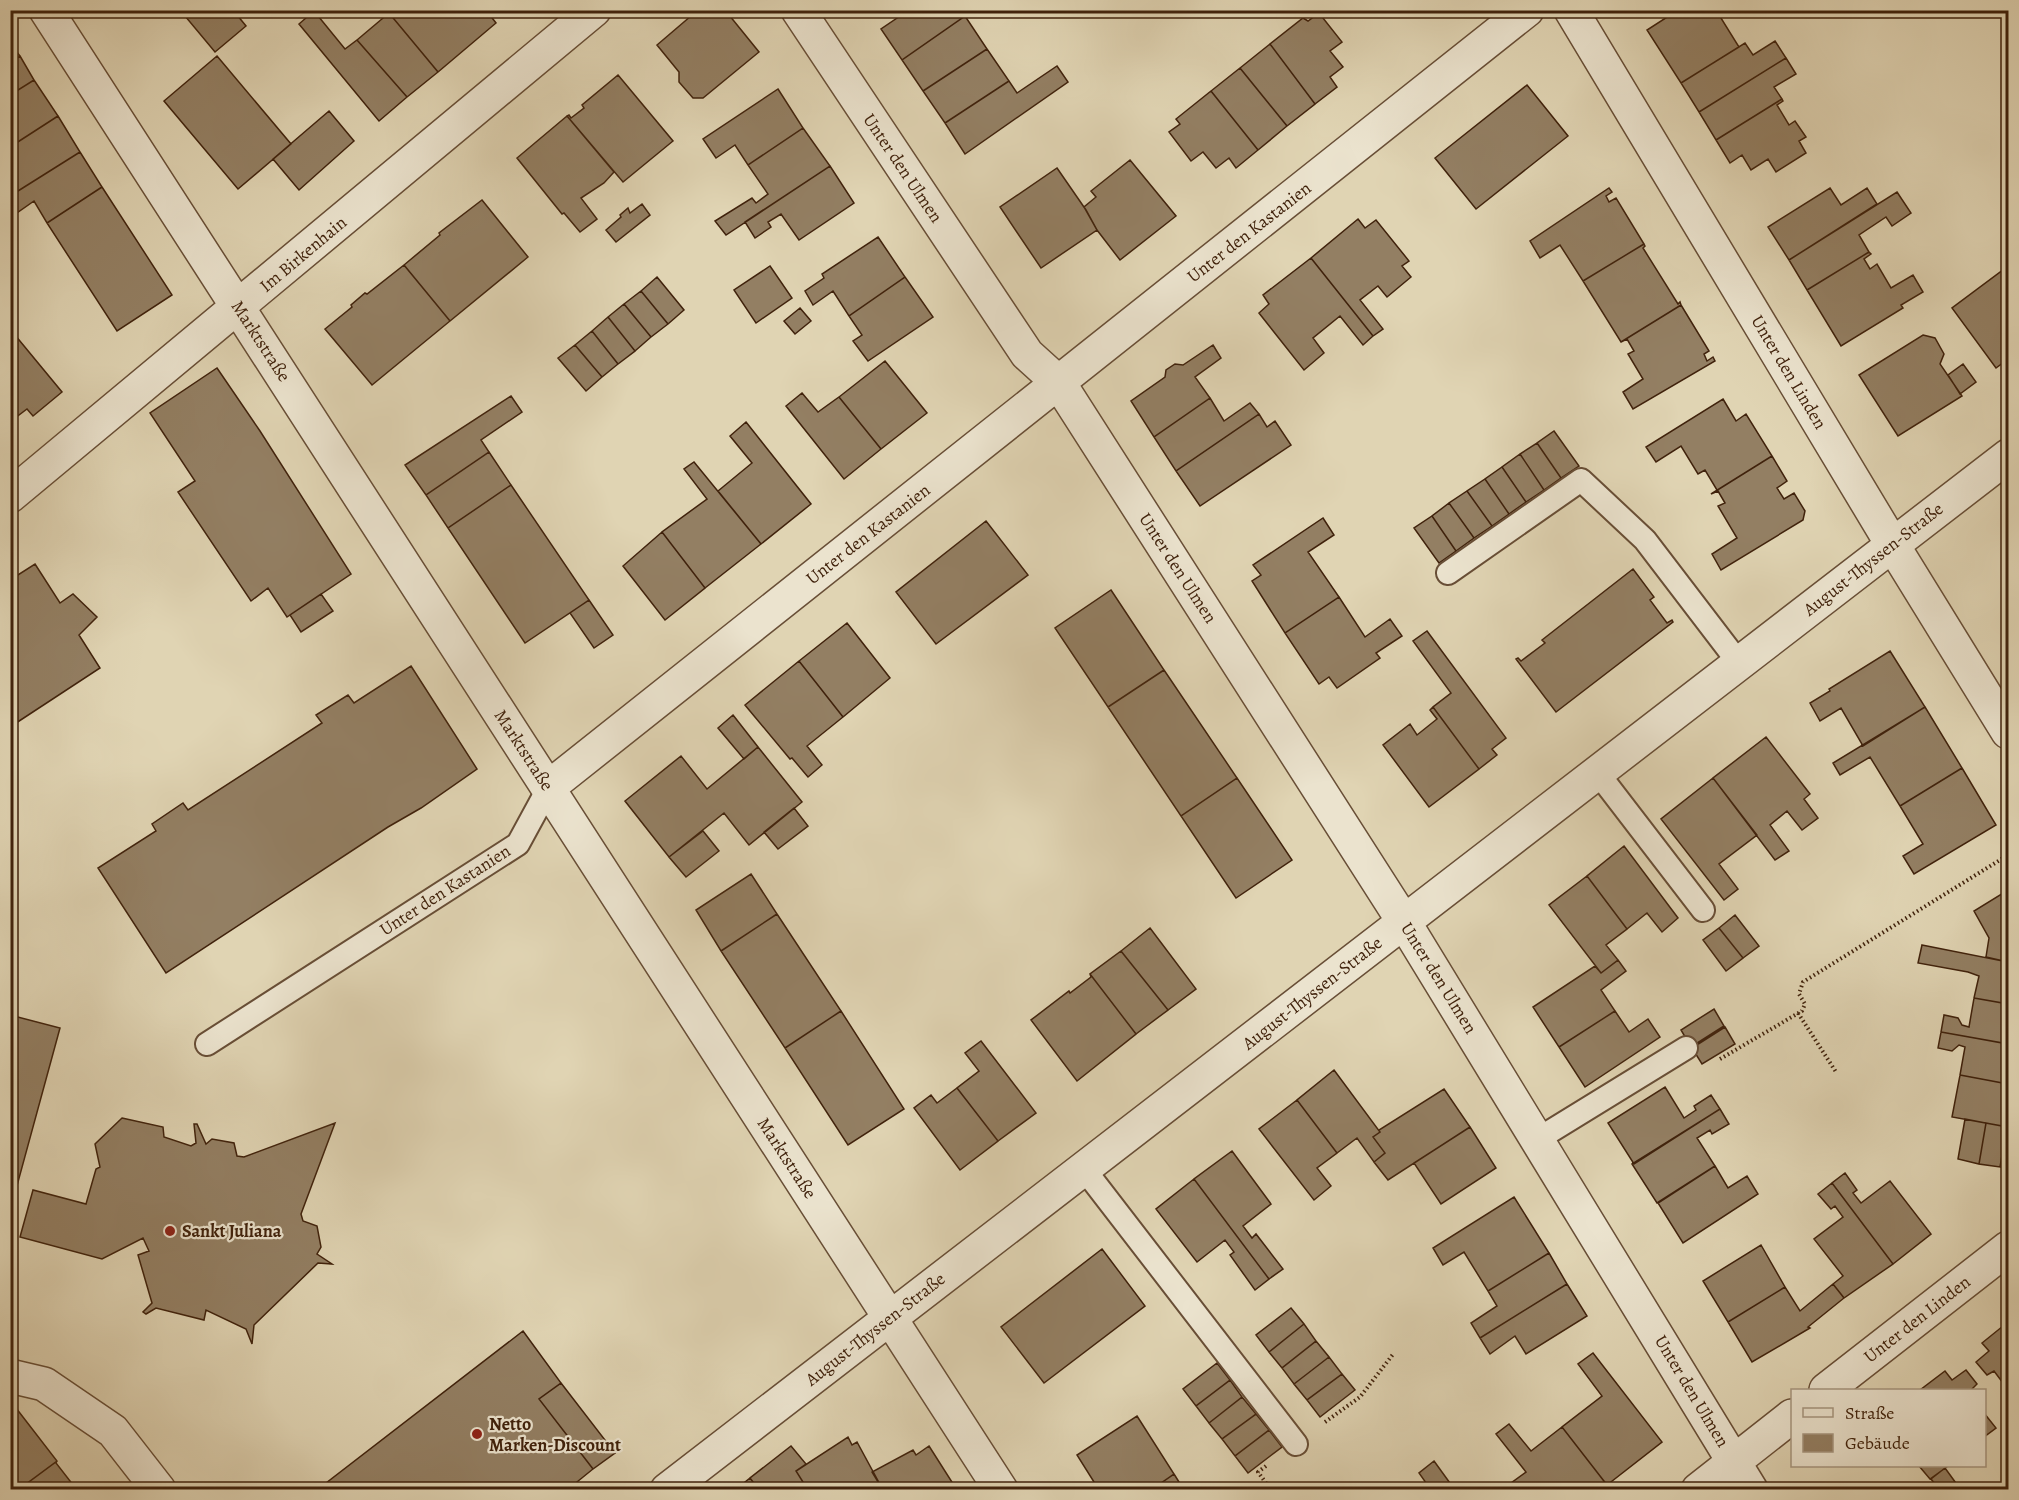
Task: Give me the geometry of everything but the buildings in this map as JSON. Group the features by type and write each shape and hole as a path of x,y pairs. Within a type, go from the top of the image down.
{"street":[{"name":"Marktstraße","path":"46,10 1001,1490"},
{"name":"Im Birkenhain","path":"10,496 594,10"},
{"name":"Unter den Ulmen","path":"798,10 1027,354 1059,382 1404,922 1751,1490"},
{"name":"Unter den Kastanien","path":"549,787 1527,10"},
{"name":"Unter den Linden","path":"1571,10 2008,732"},
{"name":"August-Thyssen-Straße","path":"667,1490 2008,456"},
{"name":"Unter den Linden","path":"1827,1389 2008,1248"},
{"path":"10,1376 44,1384 113,1431 159,1490"},
{"path":"1698,1490 1791,1417"}],"lane":[{"path":"1448,573 1581,480 1645,540 1739,663"},
{"path":"1598,772 1703,910"},
{"name":"Unter den Kastanien","path":"207,1044 518,844 549,787"},
{"path":"1538,1139 1686,1048"},
{"path":"1084,1169 1296,1444"}],"path":[{"path":"1686,1048 1701,1071 1802,1011 1805,1004 1799,994 1803,982 2008,855"},
{"path":"1798,1013 1836,1072"}],"place":[{"name":"Sankt Juliana","path":"170,1231"},
{"name":"Netto Marken-Discount","path":"477,1434"}]}
